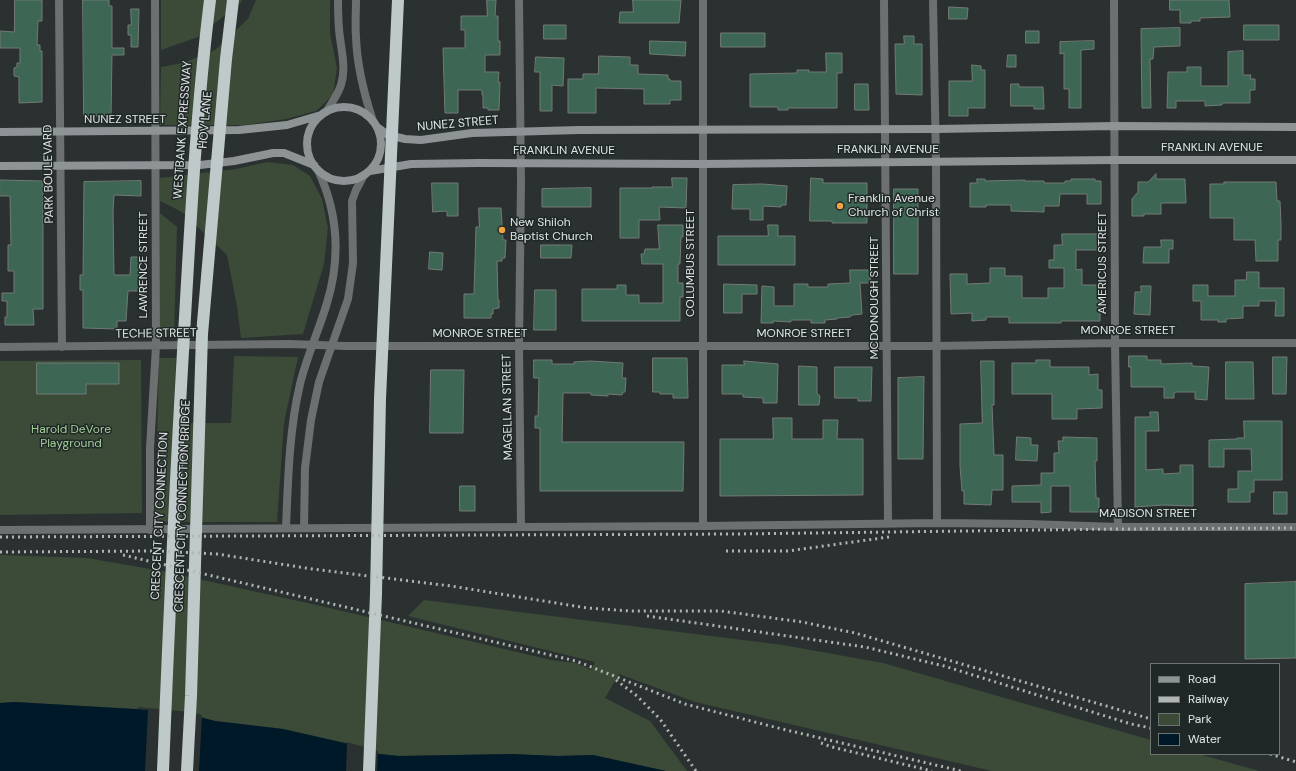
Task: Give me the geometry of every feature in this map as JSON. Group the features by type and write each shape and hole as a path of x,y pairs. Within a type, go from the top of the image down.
{"highway":[{"name":"WESTBANK EXPRESSWAY","path":"188,262 202,58 210,0"},
{"name":"HOV LANE","path":"210,243 226,59 233,0"},
{"path":"369,771 376,594 380,399 398,0"},
{"name":"CRESCENT CITY CONNECTION BRIDGE","path":"187,771 191,696 202,334 210,243"},
{"name":"CRESCENT CITY CONNECTION","path":"162,771 175,477 188,262"}],"main road":[{"path":"0,166 200,165 217,164 284,153 316,168 328,177 339,181 352,180 367,173 378,160 381,146 379,133 375,124 363,112 350,108 338,108 324,114 313,125 307,142 309,154 316,168"},
{"name":"NUNEZ STREET","path":"0,132 155,132 254,129 287,125 324,114"},
{"name":"NUNEZ STREET","path":"375,124 388,135 405,139 421,140 472,133 520,131"},
{"name":"FRANKLIN AVENUE","path":"520,131 885,128 936,129 1115,126 1296,127"},
{"name":"FRANKLIN AVENUE","path":"367,173 411,164 479,163 702,164 1115,160 1296,160"}],"street":[{"name":"PARK BOULEVARD","path":"59,0 62,166 62,347"},
{"name":"LAWRENCE STREET","path":"150,530 150,448 156,346 155,0"},
{"path":"324,114 339,89 343,78 344,68 338,0"},
{"path":"356,0 358,63 366,98 375,124"},
{"name":"MAGELLAN STREET","path":"519,0 519,346 521,527"},
{"name":"COLUMBUS STREET","path":"703,0 703,526"},
{"name":"MCDONOUGH STREET","path":"884,0 888,524"},
{"path":"933,0 936,129 937,523"},
{"name":"AMERICUS STREET","path":"1114,0 1115,343 1118,527"},
{"path":"286,528 292,426 301,383 312,345 328,302 335,262 335,225 326,187 316,168"},
{"path":"304,528 305,468 311,420 319,382 348,299 353,263 352,201 356,190 367,173"},
{"name":"MONROE STREET","path":"312,345 936,346 1115,343 1296,343"},
{"name":"TECHE STREET","path":"0,347 312,345"},
{"name":"MADISON STREET","path":"0,530 703,526 937,523 1000,523 1118,527 1296,527"}],"green space":[{"path":"161,0 242,0 198,37 161,50"},
{"path":"256,0 330,0 330,34 337,68 333,95 316,111 286,119 246,125 160,125 161,67 183,63 215,50 248,19"},
{"path":"267,162 293,165 310,176 322,199 328,228 324,264 303,334 241,338 237,306 227,255 182,212 160,201 160,178 236,169"},
{"path":"160,213 177,227 174,336 159,337"},
{"path":"234,356 298,357 284,423 277,522 155,522 159,358 176,358 173,423 231,423"},
{"name":"Harold DeVore Playground","path":"141,360 142,513 0,515 0,361"},
{"path":"0,555 87,558 162,571 321,606 551,660 576,663 591,670 595,662 408,616 424,600 783,645 883,663 1150,740 1150,755 1203,755 1259,771 992,771 695,702 619,674 605,698 650,721 687,771 666,771 593,755 557,756 512,754 399,756 379,754 349,744 283,729 215,721 151,710 15,702 0,703"}],"water":[{"path":"15,702 151,710 189,714 215,721 283,729 349,744 379,754 399,756 512,754 557,756 593,755 666,771 0,771 0,703"}],"pier":[{"path":"138,707 189,712 202,715 199,771 145,771 148,710 138,709"},
{"path":"347,742 378,751 377,771 346,771"}],"building":[{"path":"15,0 42,0 42,21 38,21 37,45 40,45 40,51 42,51 42,102 19,103 19,77 14,76 14,68 17,67 17,63 20,63 20,48 0,48 0,31 14,32"},
{"path":"83,0 109,0 109,6 112,6 112,48 124,48 124,55 112,55 111,116 84,116"},
{"path":"487,0 496,0 495,16 498,16 498,41 500,41 500,55 485,55 485,72 499,72 499,110 488,110 488,108 483,108 482,90 458,90 458,113 445,113 443,48 465,48 465,30 461,30 461,16 487,16"},
{"path":"633,0 681,0 679,23 619,23 620,12 633,12"},
{"path":"1170,0 1229,0 1230,17 1200,18 1200,21 1180,23 1180,10 1170,10"},
{"path":"949,7 968,8 967,19 949,19"},
{"path":"131,9 139,9 138,47 131,47 131,35 128,35 128,25 131,25"},
{"path":"544,25 566,25 566,39 544,39"},
{"path":"1244,25 1279,25 1279,40 1244,40"},
{"path":"1180,28 1180,46 1154,47 1153,59 1150,59 1151,108 1142,108 1141,29"},
{"path":"1026,31 1039,31 1039,43 1026,43"},
{"path":"721,33 765,33 765,47 721,47"},
{"path":"904,36 914,36 914,44 922,44 922,95 896,94 895,44 904,44"},
{"path":"650,41 686,42 685,56 650,54"},
{"path":"1094,41 1094,49 1081,50 1081,108 1069,108 1069,89 1064,89 1064,53 1060,54 1060,42"},
{"path":"1243,51 1243,75 1251,75 1250,79 1255,79 1255,90 1250,90 1250,103 1222,103 1222,105 1205,106 1205,101 1176,101 1176,108 1167,108 1168,72 1187,72 1187,67 1201,67 1201,86 1228,86 1228,52"},
{"path":"826,53 842,53 842,73 837,73 837,108 788,108 788,110 778,110 778,107 750,107 750,74 797,73 797,70 826,72"},
{"path":"1008,55 1016,55 1016,67 1007,67"},
{"path":"599,56 630,57 630,65 638,65 638,74 668,75 668,79 670,79 670,81 681,81 681,100 670,100 670,104 644,104 644,89 596,88 596,113 568,113 568,79 583,79 583,74 598,74"},
{"path":"536,57 564,58 563,86 552,85 552,111 540,111 540,72 535,72"},
{"path":"972,65 981,66 981,70 985,70 985,108 968,108 968,116 949,116 949,81 972,81"},
{"path":"855,84 868,84 869,110 855,110"},
{"path":"1011,84 1019,84 1019,87 1043,87 1044,109 1034,109 1034,106 1011,106"},
{"path":"1156,174 1156,179 1185,179 1186,203 1161,203 1161,214 1132,216 1132,199 1138,192 1138,182 1148,182"},
{"path":"672,178 687,178 686,208 659,207 660,220 639,220 639,238 620,238 620,188 672,187"},
{"path":"811,178 823,179 823,183 867,183 867,223 832,223 832,221 810,221"},
{"path":"977,179 985,179 985,181 1025,180 1044,181 1044,183 1065,183 1065,181 1071,181 1071,179 1095,179 1095,181 1101,181 1101,204 1087,204 1087,194 1060,194 1059,206 1044,206 1044,212 1011,211 1011,205 986,205 986,207 970,207 970,183 977,183"},
{"path":"0,180 43,181 43,309 33,309 34,325 5,325 5,317 7,317 7,301 2,301 2,293 14,293 14,271 8,271 8,245 11,245 10,196 0,196"},
{"path":"141,181 141,196 114,195 113,212 114,275 130,275 131,257 140,257 140,291 128,291 126,321 117,321 117,329 83,328 83,290 80,290 80,275 83,275 84,182"},
{"path":"1224,182 1276,182 1277,201 1280,201 1281,224 1281,240 1278,240 1278,261 1256,261 1255,240 1234,240 1234,218 1210,218 1210,184 1224,184"},
{"path":"432,183 458,183 458,216 447,216 447,212 445,211 433,212"},
{"path":"763,184 787,186 786,205 781,205 781,207 763,206 763,220 750,220 750,209 732,209 733,185"},
{"path":"591,188 591,207 542,207 542,189"},
{"path":"894,189 918,189 918,274 894,274"},
{"path":"479,208 501,208 503,240 506,240 505,258 502,258 502,261 497,261 499,308 493,309 491,318 464,318 464,294 474,294 476,227 479,227"},
{"path":"658,225 683,225 680,264 678,264 678,283 683,283 683,297 680,297 680,321 582,321 582,289 617,289 617,285 626,285 626,295 639,295 639,303 663,303 663,264 642,264 641,254 644,254 645,249 659,249"},
{"path":"768,225 778,225 778,236 795,236 795,265 718,265 718,236 768,236"},
{"path":"1062,234 1097,234 1097,250 1076,250 1076,270 1082,269 1082,285 1100,285 1100,321 1009,323 1009,317 986,317 986,320 972,321 972,313 951,314 950,274 967,274 967,284 990,283 990,268 1005,268 1005,276 1022,276 1022,298 1048,298 1048,288 1064,288 1064,268 1049,268 1049,260 1054,260 1054,245 1062,245"},
{"path":"1161,240 1173,240 1173,249 1169,249 1169,263 1143,263 1144,247 1161,247"},
{"path":"541,245 572,245 571,258 541,258"},
{"path":"430,252 443,253 442,270 429,269"},
{"path":"850,270 871,270 870,283 860,283 862,314 825,320 825,323 811,323 811,320 791,320 791,322 773,321 773,323 761,323 762,286 774,287 774,306 794,306 794,284 808,284 808,287 828,287 828,284 850,283"},
{"path":"1247,272 1259,272 1259,288 1284,288 1284,316 1275,316 1276,301 1259,301 1259,306 1243,306 1243,318 1226,319 1226,322 1218,322 1218,320 1201,320 1201,301 1193,301 1193,285 1208,285 1208,296 1235,296 1235,280 1246,280"},
{"path":"724,284 757,285 757,294 742,294 742,313 724,313"},
{"path":"1141,286 1151,286 1150,315 1134,314 1135,292 1141,292"},
{"path":"535,290 556,290 556,330 534,330"},
{"path":"1129,356 1147,356 1147,360 1161,360 1161,364 1192,363 1192,366 1209,367 1207,400 1195,399 1195,392 1176,392 1174,393 1174,398 1164,398 1164,387 1131,387 1131,367 1129,367"},
{"path":"1273,357 1287,357 1286,394 1273,394"},
{"path":"653,358 687,358 688,398 673,398 673,394 660,394 660,392 653,392"},
{"path":"534,360 552,360 552,364 574,364 574,362 590,361 623,363 622,378 626,378 625,392 623,392 622,395 608,394 608,396 591,395 591,393 563,393 562,442 684,442 683,491 540,491 540,428 535,428 535,416 538,416 539,378 534,378"},
{"path":"1036,360 1050,360 1050,367 1089,367 1089,375 1098,374 1098,390 1102,390 1102,408 1077,409 1077,419 1052,419 1052,394 1012,394 1012,363 1036,363"},
{"path":"744,361 778,364 777,403 763,403 763,398 743,397 743,394 722,394 722,365 744,365"},
{"path":"981,361 994,361 994,405 992,405 994,455 1003,455 1003,490 992,490 991,505 964,504 964,491 962,491 960,466 960,424 982,423"},
{"path":"1226,362 1253,362 1254,399 1226,399"},
{"path":"37,363 119,363 119,384 86,384 86,394 37,394"},
{"path":"799,366 817,367 817,393 820,396 819,405 799,405"},
{"path":"835,367 872,367 871,401 858,401 858,398 835,398"},
{"path":"431,370 464,370 463,433 430,433"},
{"path":"924,377 923,459 898,459 898,378"},
{"path":"1150,412 1158,412 1159,431 1146,431 1146,470 1163,469 1163,474 1180,473 1180,465 1193,465 1193,506 1163,505 1135,507 1135,417 1150,417"},
{"path":"773,418 792,418 792,439 823,439 823,420 838,420 837,439 863,439 863,495 720,496 720,439 773,439"},
{"path":"1244,421 1282,421 1282,480 1254,480 1254,492 1250,492 1250,502 1228,502 1228,489 1238,489 1238,471 1252,471 1251,449 1224,449 1224,467 1209,467 1209,440 1244,438"},
{"path":"1017,437 1031,438 1031,445 1038,445 1037,461 1016,460"},
{"path":"1063,437 1097,438 1097,461 1095,461 1096,498 1099,498 1099,512 1070,512 1070,486 1051,486 1051,512 1041,513 1041,502 1012,502 1012,486 1041,485 1041,473 1054,473 1054,453 1059,453 1058,441 1063,441"},
{"path":"460,486 475,486 475,511 460,511"},
{"path":"1274,492 1287,492 1287,514 1274,514"},
{"path":"1296,582 1296,658 1245,659 1245,584"}],"railway":[{"path":"0,537 736,534 1296,528"},
{"path":"726,551 788,551 889,537"},
{"path":"0,552 157,551 217,554 312,569 451,586 587,608 630,611 721,611 802,622 855,633 1150,719"},
{"path":"123,555 576,661 685,704 782,729 961,771"},
{"path":"647,616 865,647 944,666 1131,724 1150,728"},
{"path":"616,680 637,696 660,719 696,771"},
{"path":"821,743 932,771"},
{"path":"1273,755 1296,762"}],"place":[{"name":"Franklin Avenue Church of Christ","path":"840,206"},
{"name":"New Shiloh Baptist Church","path":"502,230"}]}
